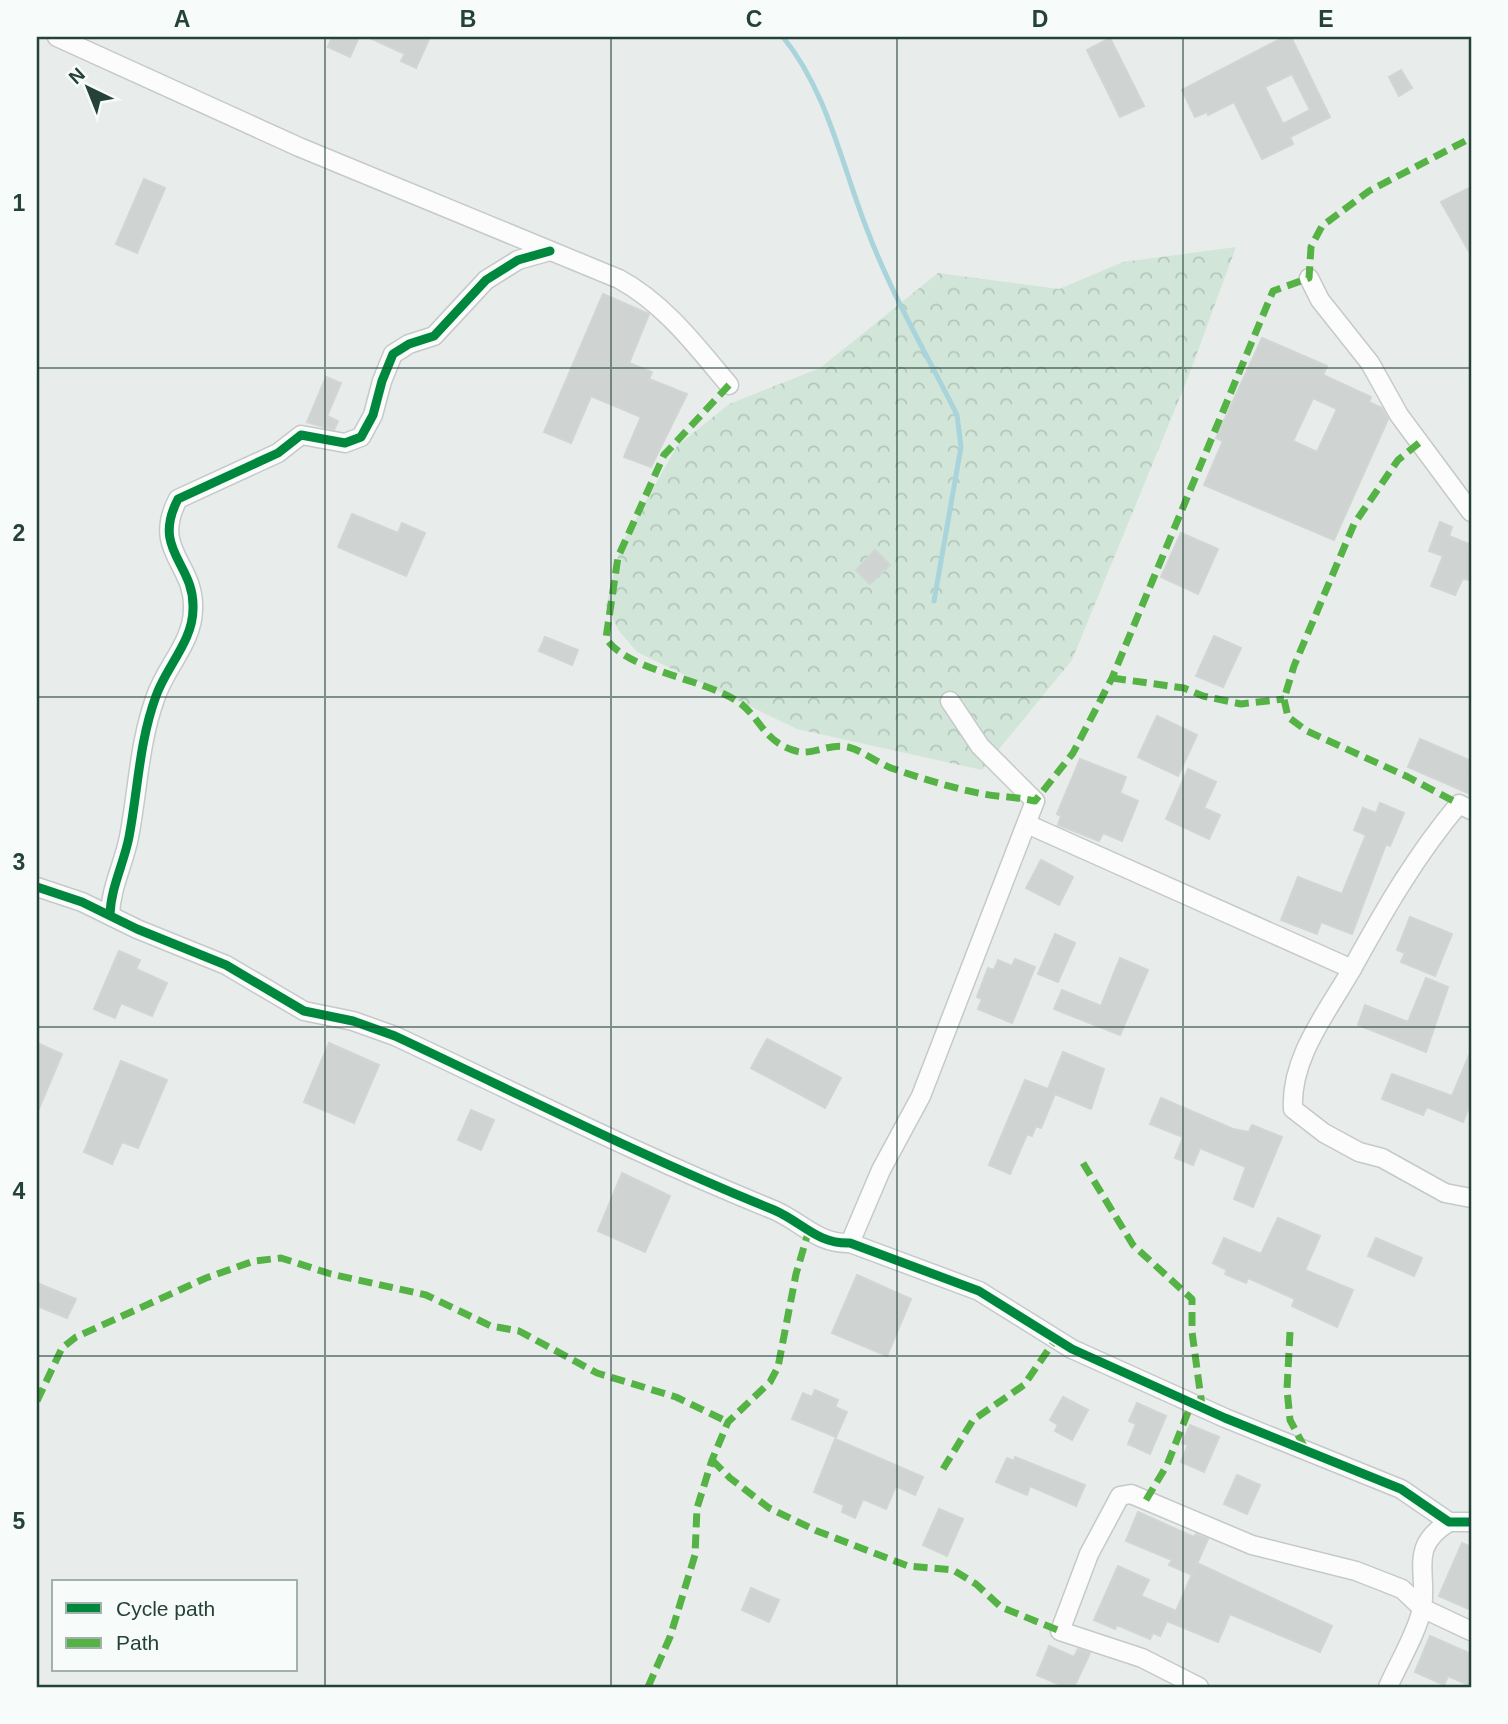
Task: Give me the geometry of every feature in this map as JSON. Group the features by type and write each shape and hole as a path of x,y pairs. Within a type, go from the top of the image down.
{"street":[{"path":"57,37 299,148 638,289 677,323 729,385"},
{"path":"110,914 111,898 129,838 140,752 150,713 157,692 184,643 194,609 190,590 167,533 170,514 178,499 278,453 301,435 345,443 361,437 373,415 382,380 393,354 409,344 434,336 486,280 518,260 551,251"},
{"path":"1309,278 1320,299 1370,363 1399,415 1471,512"},
{"path":"850,1243 881,1170 921,1096 1035,801 980,746 950,701"},
{"path":"1471,810 1459,804 1429,840 1382,912 1313,1034 1292,1090 1293,1109 1324,1133 1359,1152 1382,1158 1445,1193 1471,1198"},
{"path":"1027,824 1352,969"},
{"path":"37,887 110,914 138,929 226,965 304,1011 353,1021 395,1036 673,1169 777,1212 808,1233 837,1243 850,1243 979,1291 1072,1349 1225,1418 1401,1489 1449,1522"},
{"path":"1199,1687 1142,1658 1060,1631 1089,1553 1120,1496 1131,1494 1252,1545 1356,1571 1402,1589 1422,1608 1471,1631"},
{"path":"1388,1687 1422,1608 1419,1565 1426,1543 1436,1530 1449,1522 1471,1522"}],"green space":[{"path":"1236,247 1189,375 1072,660 982,770 797,729 637,652 619,631 606,606 621,545 677,446 729,404 820,368 938,273 1059,289 1123,262"}],"building":[{"path":"332,37 359,37 350,57 328,47"},
{"path":"368,37 430,37 416,68 401,61 405,54"},
{"path":"1284,37 1291,37 1330,117 1290,137 1293,144 1262,159 1234,102 1208,115 1207,112 1195,117 1182,90","holes":["1292,74 1310,110 1283,124 1265,87"]},
{"path":"1110,38 1144,106 1120,117 1087,50"},
{"path":"1401,70 1412,88 1399,96 1389,77"},
{"path":"144,179 165,188 137,253 116,244"},
{"path":"1471,187 1471,255 1441,202"},
{"path":"603,294 649,314 629,363 652,372 649,379 687,394 651,467 624,457 641,417 591,396 571,443 544,432"},
{"path":"1262,338 1327,366 1323,375 1371,397 1369,402 1382,408 1388,419 1334,540 1204,485 1223,441 1216,438","holes":["1313,398 1337,409 1317,452 1293,441"]},
{"path":"326,377 341,383 327,416 338,421 334,430 307,422"},
{"path":"352,514 398,533 402,523 425,533 406,576 338,547"},
{"path":"1440,522 1452,527 1449,536 1471,545 1471,572 1468,580 1463,578 1455,595 1431,586 1443,556 1429,551"},
{"path":"1181,533 1218,549 1198,594 1161,577"},
{"path":"875,550 890,565 870,584 856,570"},
{"path":"1214,636 1241,648 1223,687 1196,676"},
{"path":"545,637 578,650 572,665 539,651"},
{"path":"1157,716 1197,735 1178,776 1138,757"},
{"path":"1420,739 1471,761 1468,793 1408,767"},
{"path":"1080,759 1126,777 1120,793 1138,801 1122,841 1103,833 1099,841 1058,825 1061,816 1057,814"},
{"path":"1188,769 1216,782 1204,808 1220,815 1209,839 1166,819"},
{"path":"1380,803 1404,813 1390,846 1386,844 1352,934 1321,922 1317,934 1281,920 1298,877 1342,894 1366,835 1354,830 1363,808 1376,813"},
{"path":"1041,860 1073,877 1059,905 1026,888"},
{"path":"1410,917 1452,934 1435,976 1401,962 1405,953 1397,950"},
{"path":"1055,934 1075,943 1058,982 1038,974"},
{"path":"119,951 140,960 136,969 167,983 152,1016 121,1003 115,1018 94,1009"},
{"path":"1120,958 1148,970 1120,1035 1054,1009 1062,990 1101,1006"},
{"path":"1015,959 1035,967 1012,1023 978,1009 982,999 977,997 988,968 994,970 998,960 1012,966"},
{"path":"1426,978 1448,987 1426,1052 1358,1025 1365,1005 1408,1022"},
{"path":"767,1039 841,1078 825,1108 751,1068"},
{"path":"37,1043 62,1054 37,1113"},
{"path":"329,1043 379,1065 354,1123 304,1102"},
{"path":"1471,1051 1471,1102 1463,1122 1427,1107 1423,1115 1382,1099 1392,1074 1452,1096"},
{"path":"1063,1052 1104,1069 1091,1109 1055,1094 1041,1128 1036,1126 1032,1136 1027,1134 1010,1174 989,1165 1025,1080 1048,1089"},
{"path":"121,1061 167,1080 138,1148 122,1142 112,1164 84,1152"},
{"path":"1161,1098 1233,1129 1249,1132 1252,1125 1282,1137 1253,1207 1234,1199 1246,1167 1200,1148 1193,1165 1175,1158 1183,1137 1150,1124"},
{"path":"471,1110 494,1120 481,1150 458,1140"},
{"path":"622,1173 670,1196 645,1252 598,1231"},
{"path":"1278,1218 1320,1236 1305,1270 1353,1290 1337,1327 1292,1306 1295,1299 1248,1278 1246,1283 1225,1274 1227,1270 1213,1263 1224,1238 1261,1254"},
{"path":"1376,1238 1422,1258 1414,1276 1368,1256"},
{"path":"857,1275 911,1299 887,1356 832,1333"},
{"path":"37,1283 76,1299 67,1318 37,1306"},
{"path":"815,1390 838,1400 835,1407 847,1412 836,1437 792,1419 803,1393 812,1397"},
{"path":"1063,1397 1088,1410 1072,1440 1055,1431 1058,1425 1050,1420"},
{"path":"1137,1403 1166,1416 1150,1454 1128,1444 1136,1424 1129,1421"},
{"path":"1190,1425 1219,1437 1204,1472 1181,1462 1188,1445 1182,1443"},
{"path":"835,1439 923,1477 915,1495 896,1486 886,1509 863,1499 855,1518 842,1512 844,1505 814,1492"},
{"path":"1015,1457 1085,1485 1076,1506 1030,1486 1027,1495 996,1482 1007,1458 1014,1461"},
{"path":"1237,1475 1260,1485 1247,1514 1224,1504"},
{"path":"939,1509 963,1519 947,1556 923,1545"},
{"path":"1138,1512 1194,1537 1196,1534 1208,1539 1192,1575 1169,1565 1172,1560 1126,1541"},
{"path":"1462,1543 1471,1547 1471,1610 1439,1596"},
{"path":"1197,1563 1332,1626 1320,1652 1230,1614 1218,1642 1167,1621 1160,1636 1153,1633 1150,1639 1117,1625 1115,1629 1094,1620 1118,1566 1149,1580 1141,1596 1176,1611"},
{"path":"751,1588 779,1600 769,1622 742,1610"},
{"path":"1430,1636 1471,1654 1471,1686 1448,1676 1444,1685 1415,1672"},
{"path":"1049,1646 1074,1657 1078,1649 1090,1653 1074,1687 1065,1687 1037,1675"}],"waterway":[{"path":"783,37 812,82 833,131 877,255 957,415 961,447 934,601"}],"marked path":[{"path":"729,385 664,455 618,557 606,638 629,658 737,701 776,742 785,747 802,752 848,747 891,768 960,789 1035,801 1073,753 1112,678 1273,291 1309,278 1311,247 1322,226 1369,191 1471,138"},
{"path":"1419,443 1398,460 1354,524 1294,666 1284,699 1288,717 1307,731 1408,777 1459,804"},
{"path":"1112,678 1184,688 1203,696 1241,704 1284,699"},
{"path":"1083,1163 1133,1245 1192,1299 1192,1332 1202,1406"},
{"path":"648,1687 670,1637 695,1555 697,1508 712,1460 728,1422 770,1382 778,1367 796,1274 808,1233"},
{"path":"37,1401 62,1348 76,1337 206,1278 254,1261 281,1258 331,1274 426,1295 491,1326 519,1331 597,1373 676,1397 728,1422"},
{"path":"1290,1332 1287,1389 1290,1420 1306,1450"},
{"path":"943,1469 973,1420 1024,1385 1055,1340"},
{"path":"1146,1500 1167,1465 1192,1402"},
{"path":"712,1460 730,1478 769,1508 817,1531 908,1566 953,1570 976,1584 1001,1607 1060,1631"}],"cycle path":[{"path":"110,914 129,837 150,713 160,685 184,643 192,621 192,593 171,545 169,532 178,499 278,453 301,435 345,443 361,437 373,415 393,354 409,344 434,336 486,280 518,260 550,251"},
{"path":"37,887 82,902 137,929 226,965 304,1011 353,1021 395,1036 631,1148 774,1210 828,1240 850,1243 979,1291 1072,1349 1225,1418 1401,1489 1449,1522 1471,1522"}]}
